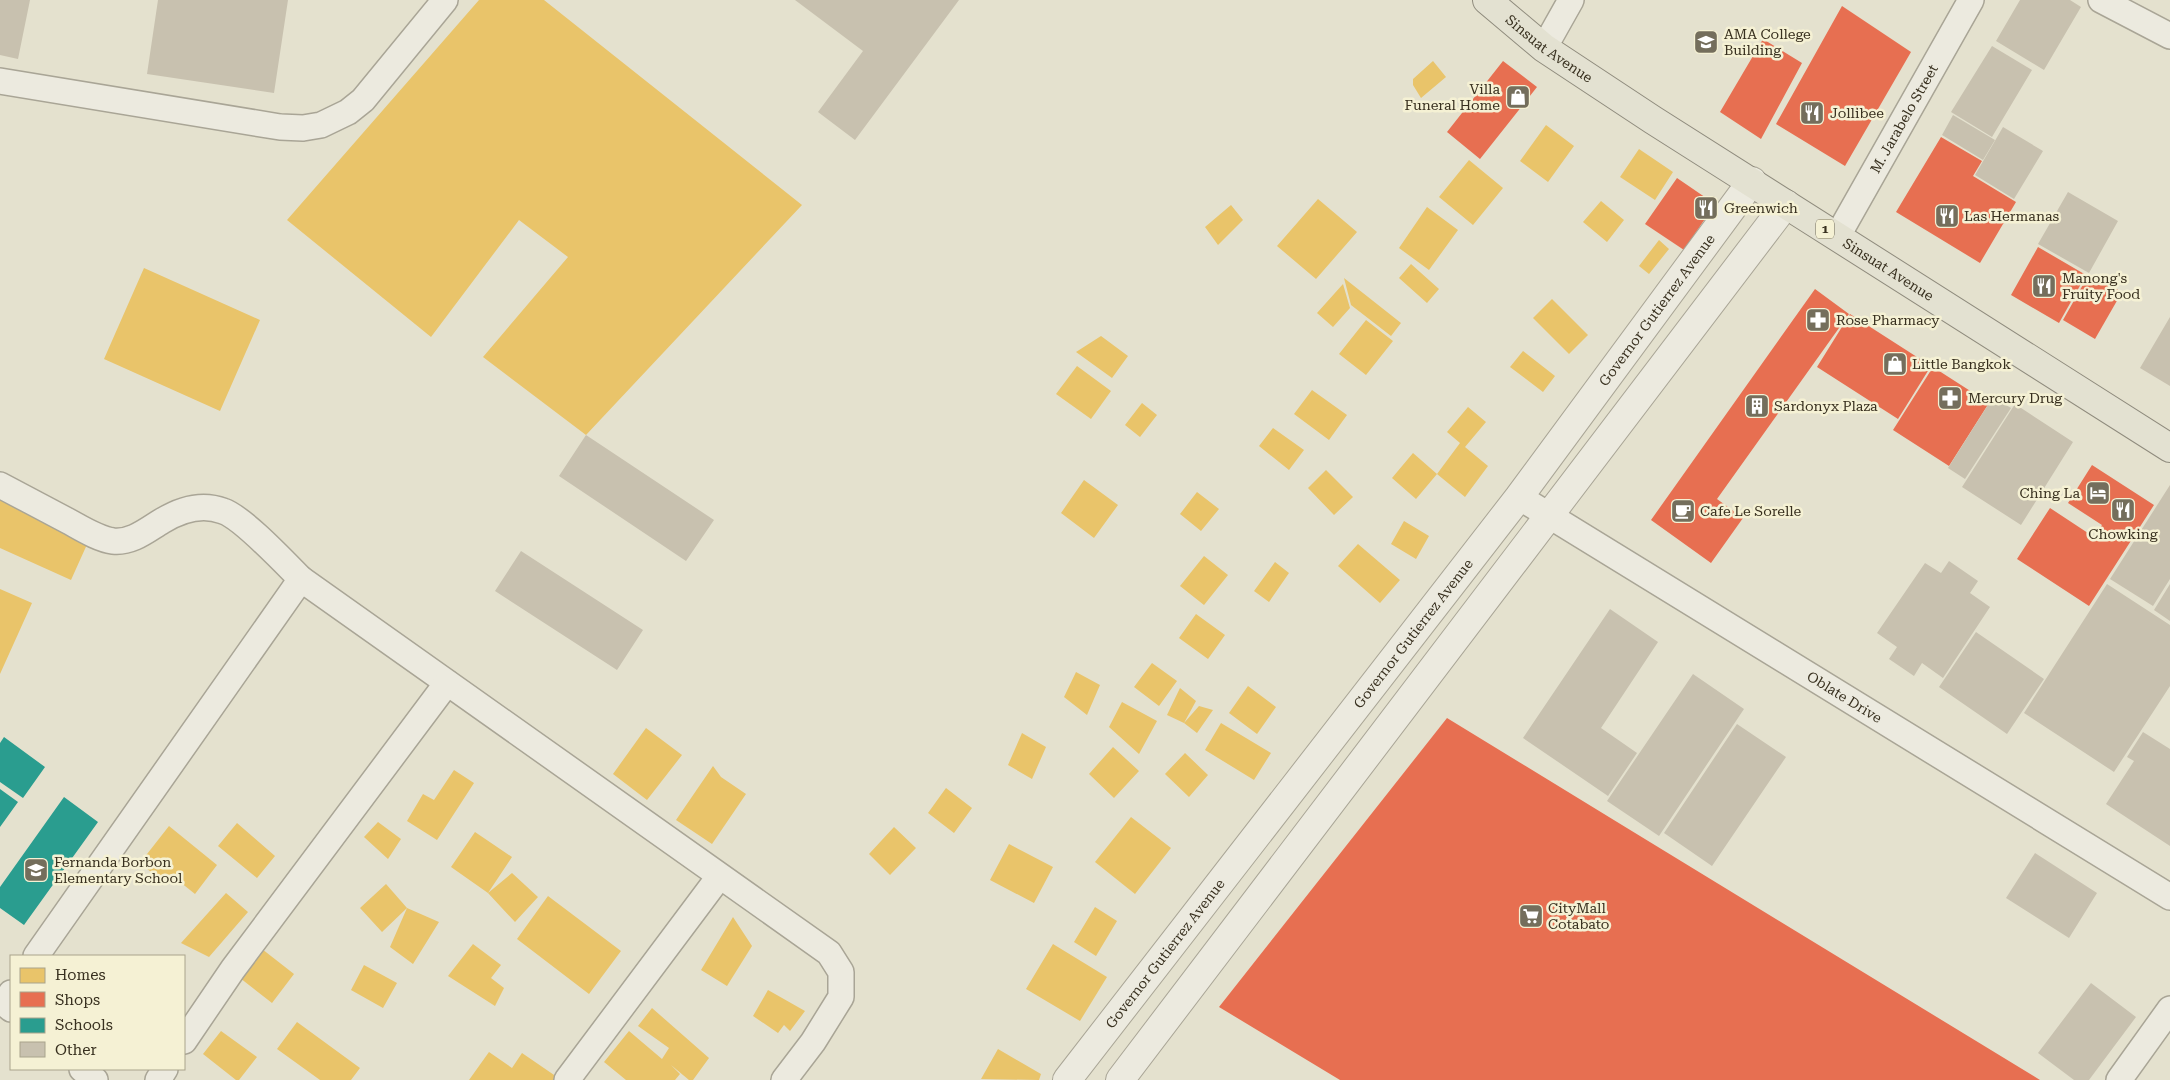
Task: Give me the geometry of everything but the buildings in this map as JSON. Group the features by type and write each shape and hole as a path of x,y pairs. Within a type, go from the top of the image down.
{"main road":[{"name":"Sinsuat Avenue","path":"1487,0 1544,48 1653,120 2170,448"}],"street":[{"path":"0,81 280,127 303,128 321,125 338,119 363,100 445,0"},
{"path":"1544,48 1571,0"},
{"name":"M. Jarabelo Street","path":"1837,236 1970,0"},
{"path":"2101,0 2170,36"},
{"name":"Governor Gutierrez Avenue","path":"1067,1080 1519,497 1752,182"},
{"path":"1120,1080 1786,204"},
{"path":"0,485 89,532 112,541 123,541 134,537 170,516 187,509 203,508 226,511 260,539 301,579 719,877 829,953 841,972 841,997 813,1042 784,1080"},
{"name":"Oblate Drive","path":"1519,497 2170,897"},
{"path":"37,955 301,579"},
{"path":"185,1040 238,961 447,683"},
{"path":"566,1080 719,877"},
{"path":"2119,1080 2170,1009"},
{"path":"83,1070 95,1080"}],"place":[{"name":"AMA College Building","path":"1706,42"},
{"name":"Villa Funeral Home","path":"1518,97"},
{"name":"Jollibee","path":"1812,113"},
{"name":"Greenwich","path":"1706,208"},
{"name":"Las Hermanas","path":"1947,216"},
{"name":"Manong's Fruity Food","path":"2044,286"},
{"name":"Rose Pharmacy","path":"1818,320"},
{"name":"Little Bangkok","path":"1895,364"},
{"name":"Mercury Drug","path":"1950,398"},
{"name":"Sardonyx Plaza","path":"1757,406"},
{"name":"Ching La","path":"2098,493"},
{"name":"Chowking","path":"2123,510"},
{"name":"Cafe Le Sorelle","path":"1683,511"},
{"name":"Fernanda Borbon Elementary School","path":"36,870"},
{"name":"CityMall Cotabato","path":"1531,916"}]}
